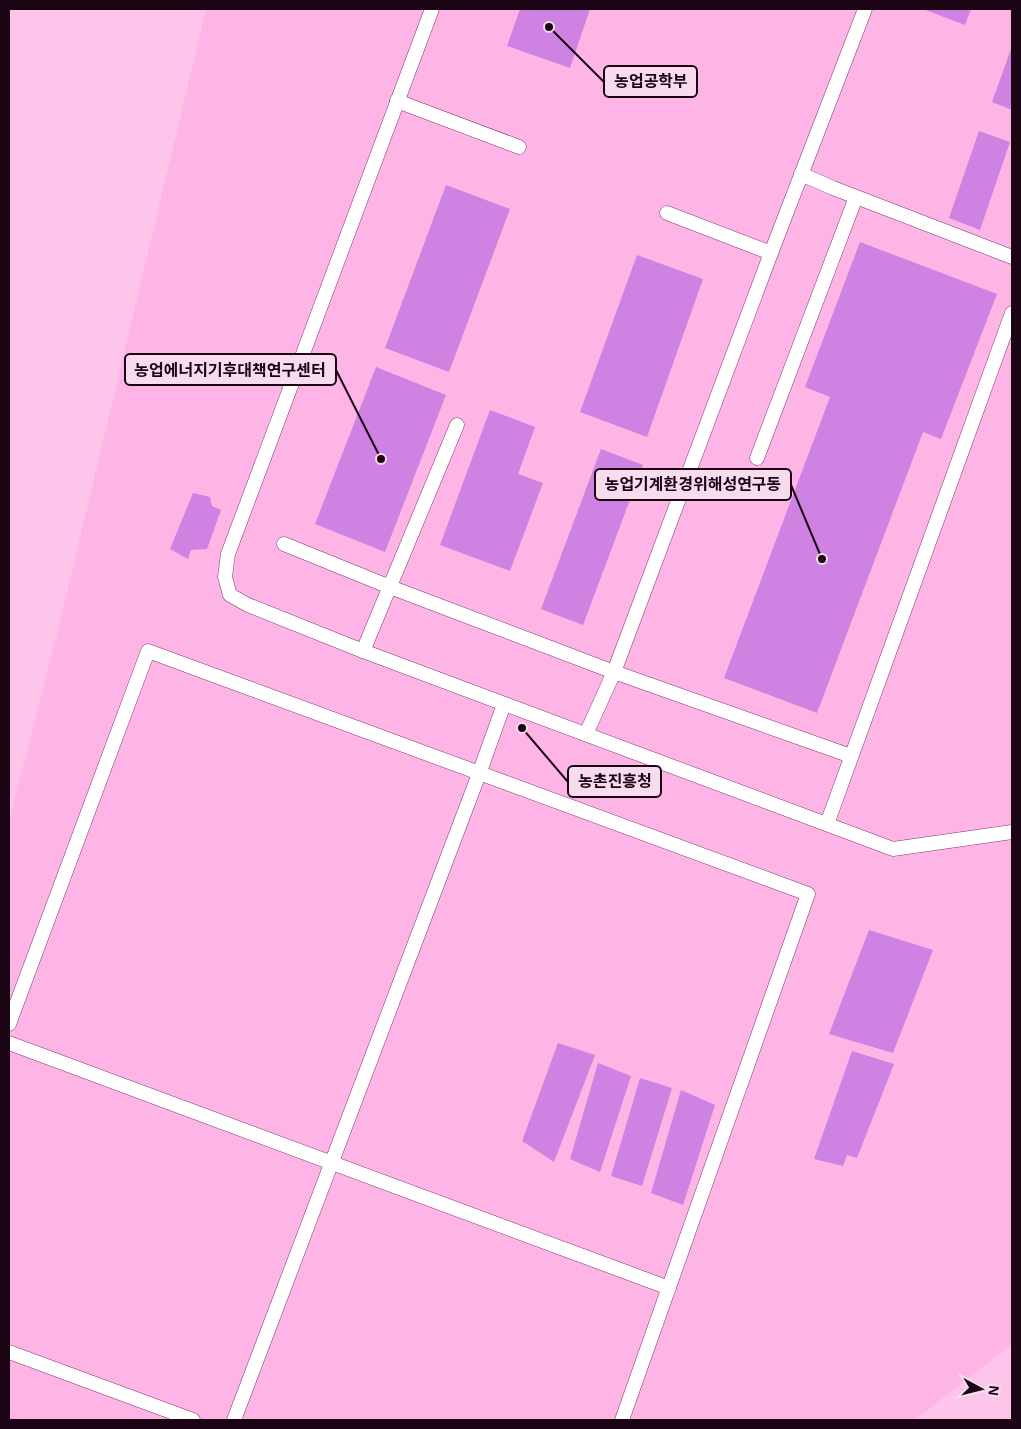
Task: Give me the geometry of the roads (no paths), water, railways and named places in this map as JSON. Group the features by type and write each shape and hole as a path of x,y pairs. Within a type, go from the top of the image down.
{"lane":[{"path":"432,9 228,554 226,577 230,595 248,605 364,651 893,849 1012,832"},
{"path":"586,734 614,672 771,253 865,9"},
{"path":"397,100 520,147"},
{"path":"801,174 1012,257"},
{"path":"757,458 856,197"},
{"path":"667,213 771,253"},
{"path":"827,824 1012,313"},
{"path":"364,651 457,425"},
{"path":"284,544 390,587 614,672 852,756"},
{"path":"9,1024 148,651 808,894 622,1420"},
{"path":"234,1420 504,704"},
{"path":"9,1043 669,1288"},
{"path":"9,1352 193,1420"}],"place":[{"name":"농업공학부","path":"549,27"},
{"name":"농업에너지기후대책연구센터","path":"381,459"},
{"name":"농업기계환경위해성연구동","path":"822,559"},
{"name":"농촌진흥청","path":"522,728"}]}
